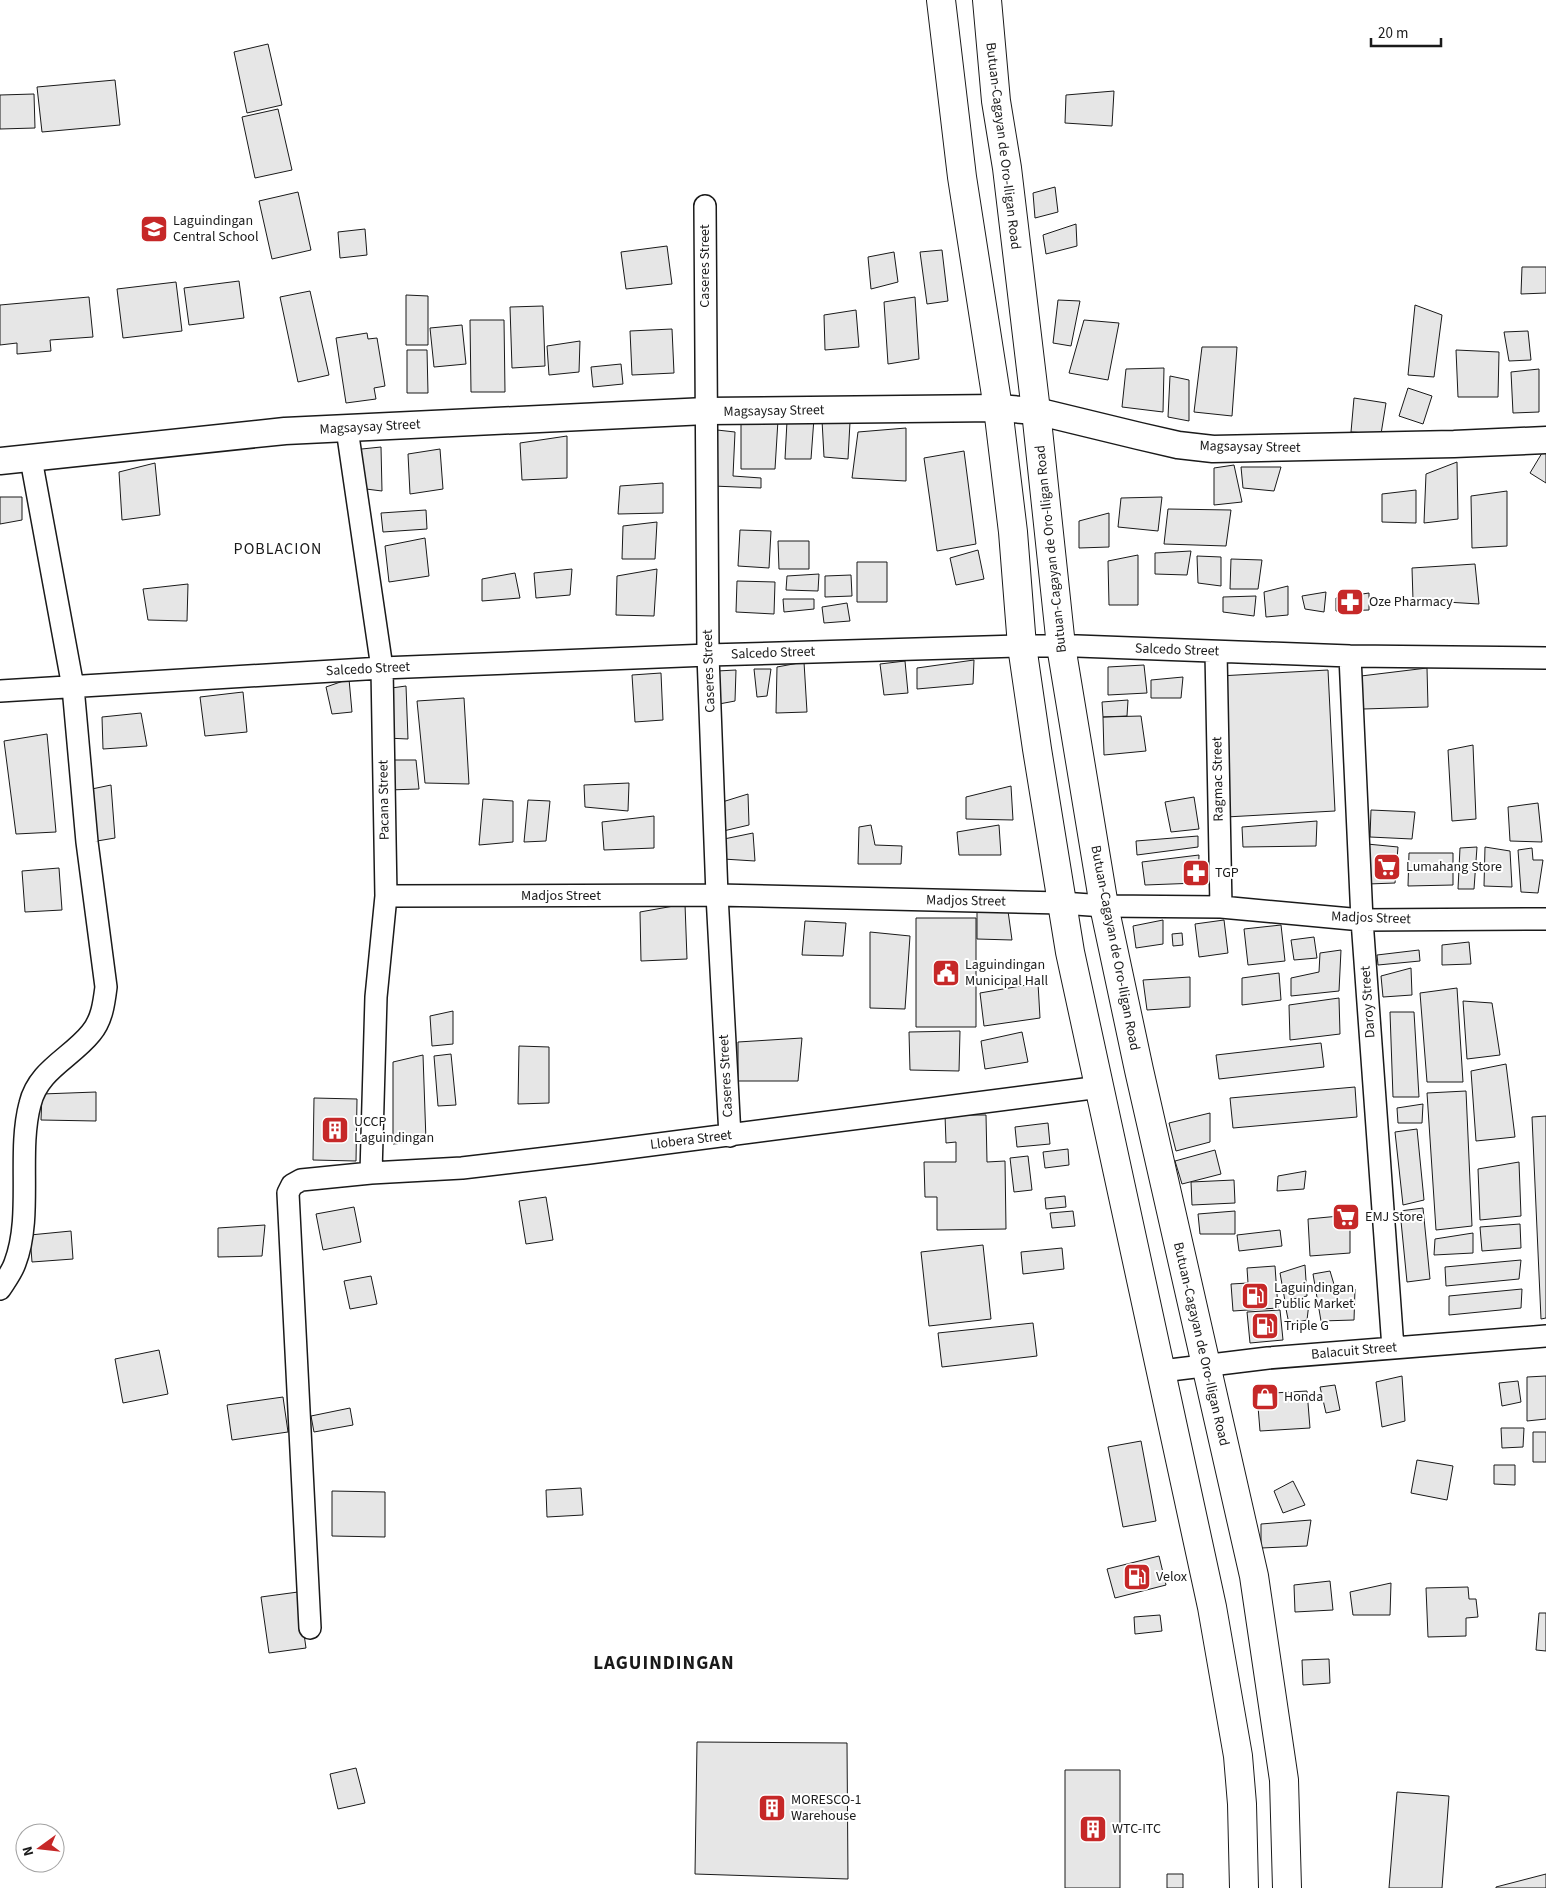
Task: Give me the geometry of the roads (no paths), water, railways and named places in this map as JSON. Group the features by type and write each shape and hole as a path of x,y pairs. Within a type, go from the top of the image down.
{"highway":[{"path":"940,0 962,176 998,408 1022,646 1062,903 1070,952 1212,1607 1235,1737 1242,1804 1244,1888"},
{"name":"Butuan-Cagayan de Oro-Iligan Road","path":"987,0 996,101 1036,411 1061,646 1104,906 1139,1070 1254,1576 1284,1780 1287,1888"}],"street":[{"name":"Caseres Street","path":"705,206 708,655 717,895 730,1136"},
{"name":"Magsaysay Street","path":"0,461 285,431 706,411 998,408 1036,411 1178,445 1213,449 1546,440"},
{"name":"Pacana Street","path":"347,429 382,668 386,896 376,997 371,1173"},
{"path":"0,1289 15,1264 22,1236 26,1135 30,1103 40,1081 54,1065 92,1033 104,1010 106,987 87,842 73,687 31,458"},
{"name":"Salcedo Street","path":"0,691 382,668 708,655 1022,646 1350,656 1546,658"},
{"name":"Ragmac Street","path":"1216,652 1221,907"},
{"name":"Daroy Street","path":"1350,656 1362,920 1393,1348"},
{"name":"Madjos Street","path":"386,896 717,895 1062,903 1104,906 1221,907 1362,920 1546,919"},
{"name":"Llobera Street","path":"310,1628 288,1193 292,1184 301,1180 371,1173 462,1168 730,1136 1100,1087"},
{"name":"Balacuit Street","path":"1162,1371 1268,1358 1546,1336"}],"place":[{"name":"Laguindingan Central School","path":"154,229"},
{"name":"Oze Pharmacy","path":"1350,602"},
{"name":"Lumahang Store","path":"1387,867"},
{"name":"TGP","path":"1196,873"},
{"name":"Laguindingan Municipal Hall","path":"946,973"},
{"name":"UCCP Laguindingan","path":"335,1130"},
{"name":"EMJ Store","path":"1346,1217"},
{"name":"Laguindingan Public Market","path":"1255,1296"},
{"name":"Triple G","path":"1265,1326"},
{"name":"Honda","path":"1265,1397"},
{"name":"Velox","path":"1137,1577"},
{"name":"MORESCO-1 Warehouse","path":"772,1808"},
{"name":"WTC-ITC","path":"1093,1829"}],"district":[{"name":"POBLACION","path":"278,549"},
{"name":"LAGUINDINGAN","path":"664,1663"}]}
